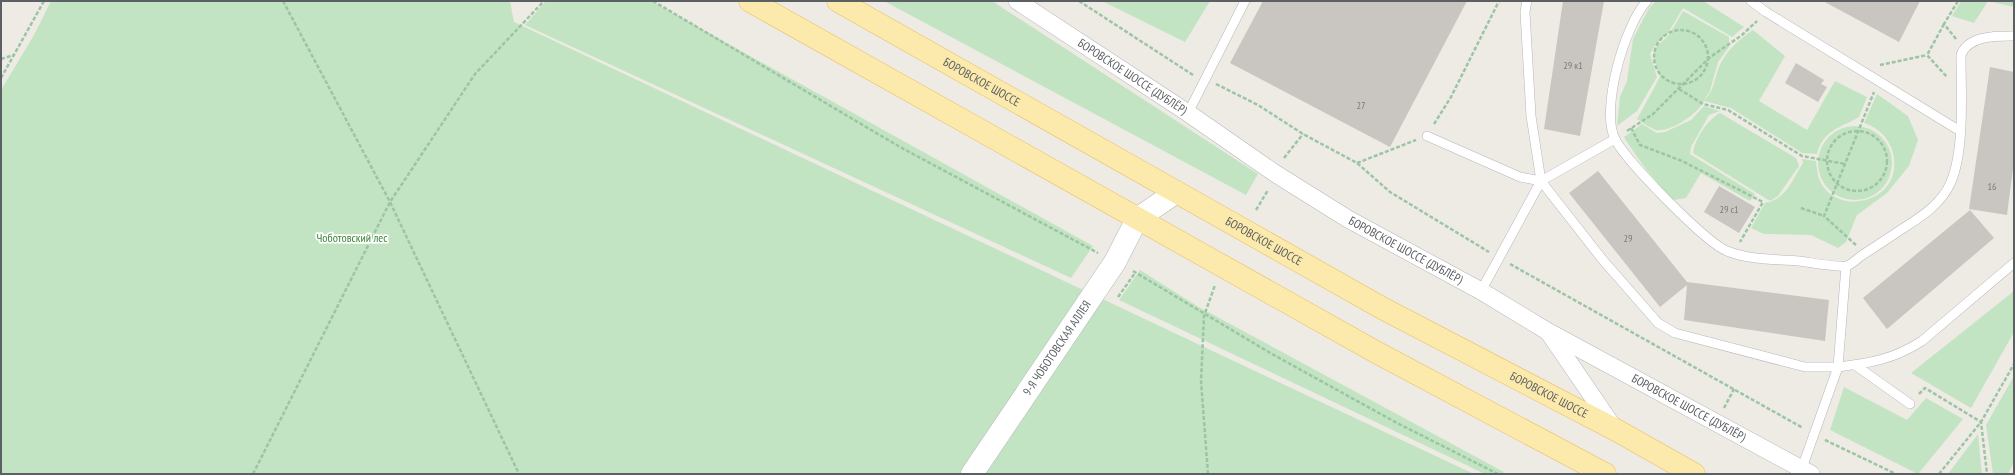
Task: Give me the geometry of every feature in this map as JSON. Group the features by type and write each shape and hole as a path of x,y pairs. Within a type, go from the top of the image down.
{"main road":[{"path":"750,1 1374,351 1605,474"},
{"name":"БОРОВСКОЕ ШОССЕ","path":"838,1 1175,193 1382,308 1616,430 1694,474"}],"street":[{"name":"БОРОВСКОЕ ШОССЕ (ДУБЛЁР)","path":"1016,1 1188,113 1276,174 1348,219 1481,291 1547,331 1806,471"},
{"path":"1137,219 1175,193"},
{"name":"9-Я ЧОБОТОВСКАЯ АЛЛЕЯ","path":"972,474 1115,262 1137,219"},
{"path":"1547,331 1616,430"}],"lane":[{"path":"1188,113 1245,1"},
{"path":"1526,1 1531,116 1541,181 1602,259 1658,323 1675,334 1805,367 1838,367 1877,362 1896,356 1922,341 2014,263"},
{"path":"1647,1 1631,26 1623,45 1614,82 1611,110 1612,130 1615,139 1639,169 1684,216 1710,241 1726,251 1748,256 1846,266 1933,208 1945,193 1952,180 1960,131 1961,55 1963,49 1972,42 1982,39 1995,36 2014,36"},
{"path":"1751,1 1766,12 1960,131"},
{"path":"1427,136 1520,176 1541,181"},
{"path":"1481,291 1541,181 1615,139"},
{"path":"1806,471 1813,434 1832,387 1838,367 1846,266"},
{"path":"1854,365 1910,404"}],"path":[{"path":"1,78 44,1"},
{"path":"283,1 390,202 519,474"},
{"path":"253,474 390,202 475,74 544,1"},
{"path":"653,1 900,147 1115,262 1204,316 1397,423 1498,474"},
{"path":"1079,1 1173,63 1258,105 1303,134 1357,163 1390,192 1498,258 1813,434 1896,474"},
{"path":"1357,163 1427,136 1451,97 1499,1"},
{"path":"1860,70 1926,55 1958,1"},
{"path":"1615,139 1653,114 1709,58 1742,35 1766,12"},
{"path":"1944,24 1963,49"},
{"path":"1672,30 1691,32 1699,37 1706,46 1709,58 1705,71 1698,80 1684,84 1677,85 1669,83 1660,77 1653,57 1659,41 1672,30"},
{"path":"1,59 14,54"},
{"path":"1926,55 1961,90"},
{"path":"1824,216 1879,81"},
{"path":"1679,89 1703,104 1728,110 1802,156 1845,164"},
{"path":"1631,128 1640,145 1682,160 1763,202 1734,253"},
{"path":"1848,131 1858,131 1871,135 1878,140 1884,150 1887,162 1885,173 1878,184 1868,190 1846,190 1836,185 1826,160 1827,153 1838,137 1848,131"},
{"path":"1280,164 1303,134"},
{"path":"1256,210 1271,184"},
{"path":"1801,208 1824,216 1865,253"},
{"path":"1208,474 1201,381 1204,316 1211,294 1214,290"},
{"path":"1939,474 1981,422 2014,364"},
{"path":"1910,404 1925,388 1981,422"},
{"path":"1721,412 1734,389"},
{"path":"1981,422 1987,474"}],"green space":[{"name":"Чоботовский лес","path":"51,1 510,1 514,22 1474,474 1,474 1,90 34,35"},
{"path":"546,1 651,1 1093,246 1071,278 525,25"},
{"path":"884,1 992,1 1258,174 1246,195"},
{"path":"1102,1 1210,1 1185,42"},
{"path":"1656,1 1703,1 1744,27 1732,37 1683,8 1668,33 1655,45 1650,54 1657,77 1637,111 1617,126 1620,97 1627,81 1633,39 1649,8"},
{"path":"1961,1 1988,1 1974,23 1952,16"},
{"path":"1988,1 2014,1 2014,7"},
{"path":"1683,11 1729,37 1729,47 1718,62 1710,91 1704,100 1711,92 1719,66 1725,56 1736,44 1753,30 1785,56 1759,101 1807,130 1835,81 1867,97 1859,117 1839,127 1828,135 1823,140 1817,154 1802,153 1731,108 1704,101 1696,111 1683,121 1662,130 1656,130 1637,119 1660,77 1653,55 1657,46 1669,35"},
{"path":"1877,94 1908,116 1918,140 1909,166 1887,193 1857,215 1846,242 1838,248 1811,235 1764,234 1751,228 1765,203 1778,198 1788,188 1803,163 1802,159 1816,161 1819,179 1827,191 1839,199 1853,202 1866,200 1879,194 1889,184 1894,170 1893,153 1889,143 1883,134 1864,123"},
{"path":"1704,106 1720,111 1709,115 1691,147 1690,154 1755,194 1750,201 1701,173 1686,198 1674,200 1647,170 1624,137 1642,124 1657,133 1665,132 1691,120"},
{"path":"1720,113 1796,158 1799,166 1778,196 1770,201 1693,153 1696,142 1702,130 1715,116"},
{"path":"1855,126 1876,132 1886,142 1892,163 1886,184 1876,194 1855,200 1834,194 1824,184 1818,163 1824,142 1834,132"},
{"path":"1140,270 1197,306 1504,472 1502,474 1485,474 1119,300"},
{"path":"2014,291 2014,332 1971,408 1911,373"},
{"path":"2014,376 2014,462 2008,474 1993,474 1986,425"},
{"path":"1844,387 1907,420 1926,398 1963,419 1918,474 1830,430"},
{"path":"1978,434 1982,474 1948,474"}],"building":[{"path":"1263,1 1467,1 1390,147 1230,63"},
{"path":"1563,1 1604,1 1580,136 1544,129"},
{"path":"1823,1 1920,1 1899,42"},
{"path":"1796,63 1824,80 1821,84 1827,87 1818,102 1785,83"},
{"path":"1990,67 2014,72 2014,161 2007,215 1969,209"},
{"path":"1598,171 1687,282 1829,300 1825,341 1684,320 1687,285 1660,307 1569,193"},
{"path":"1719,186 1755,207 1739,233 1704,212"},
{"path":"1970,210 1994,238 1887,329 1863,298"}]}
